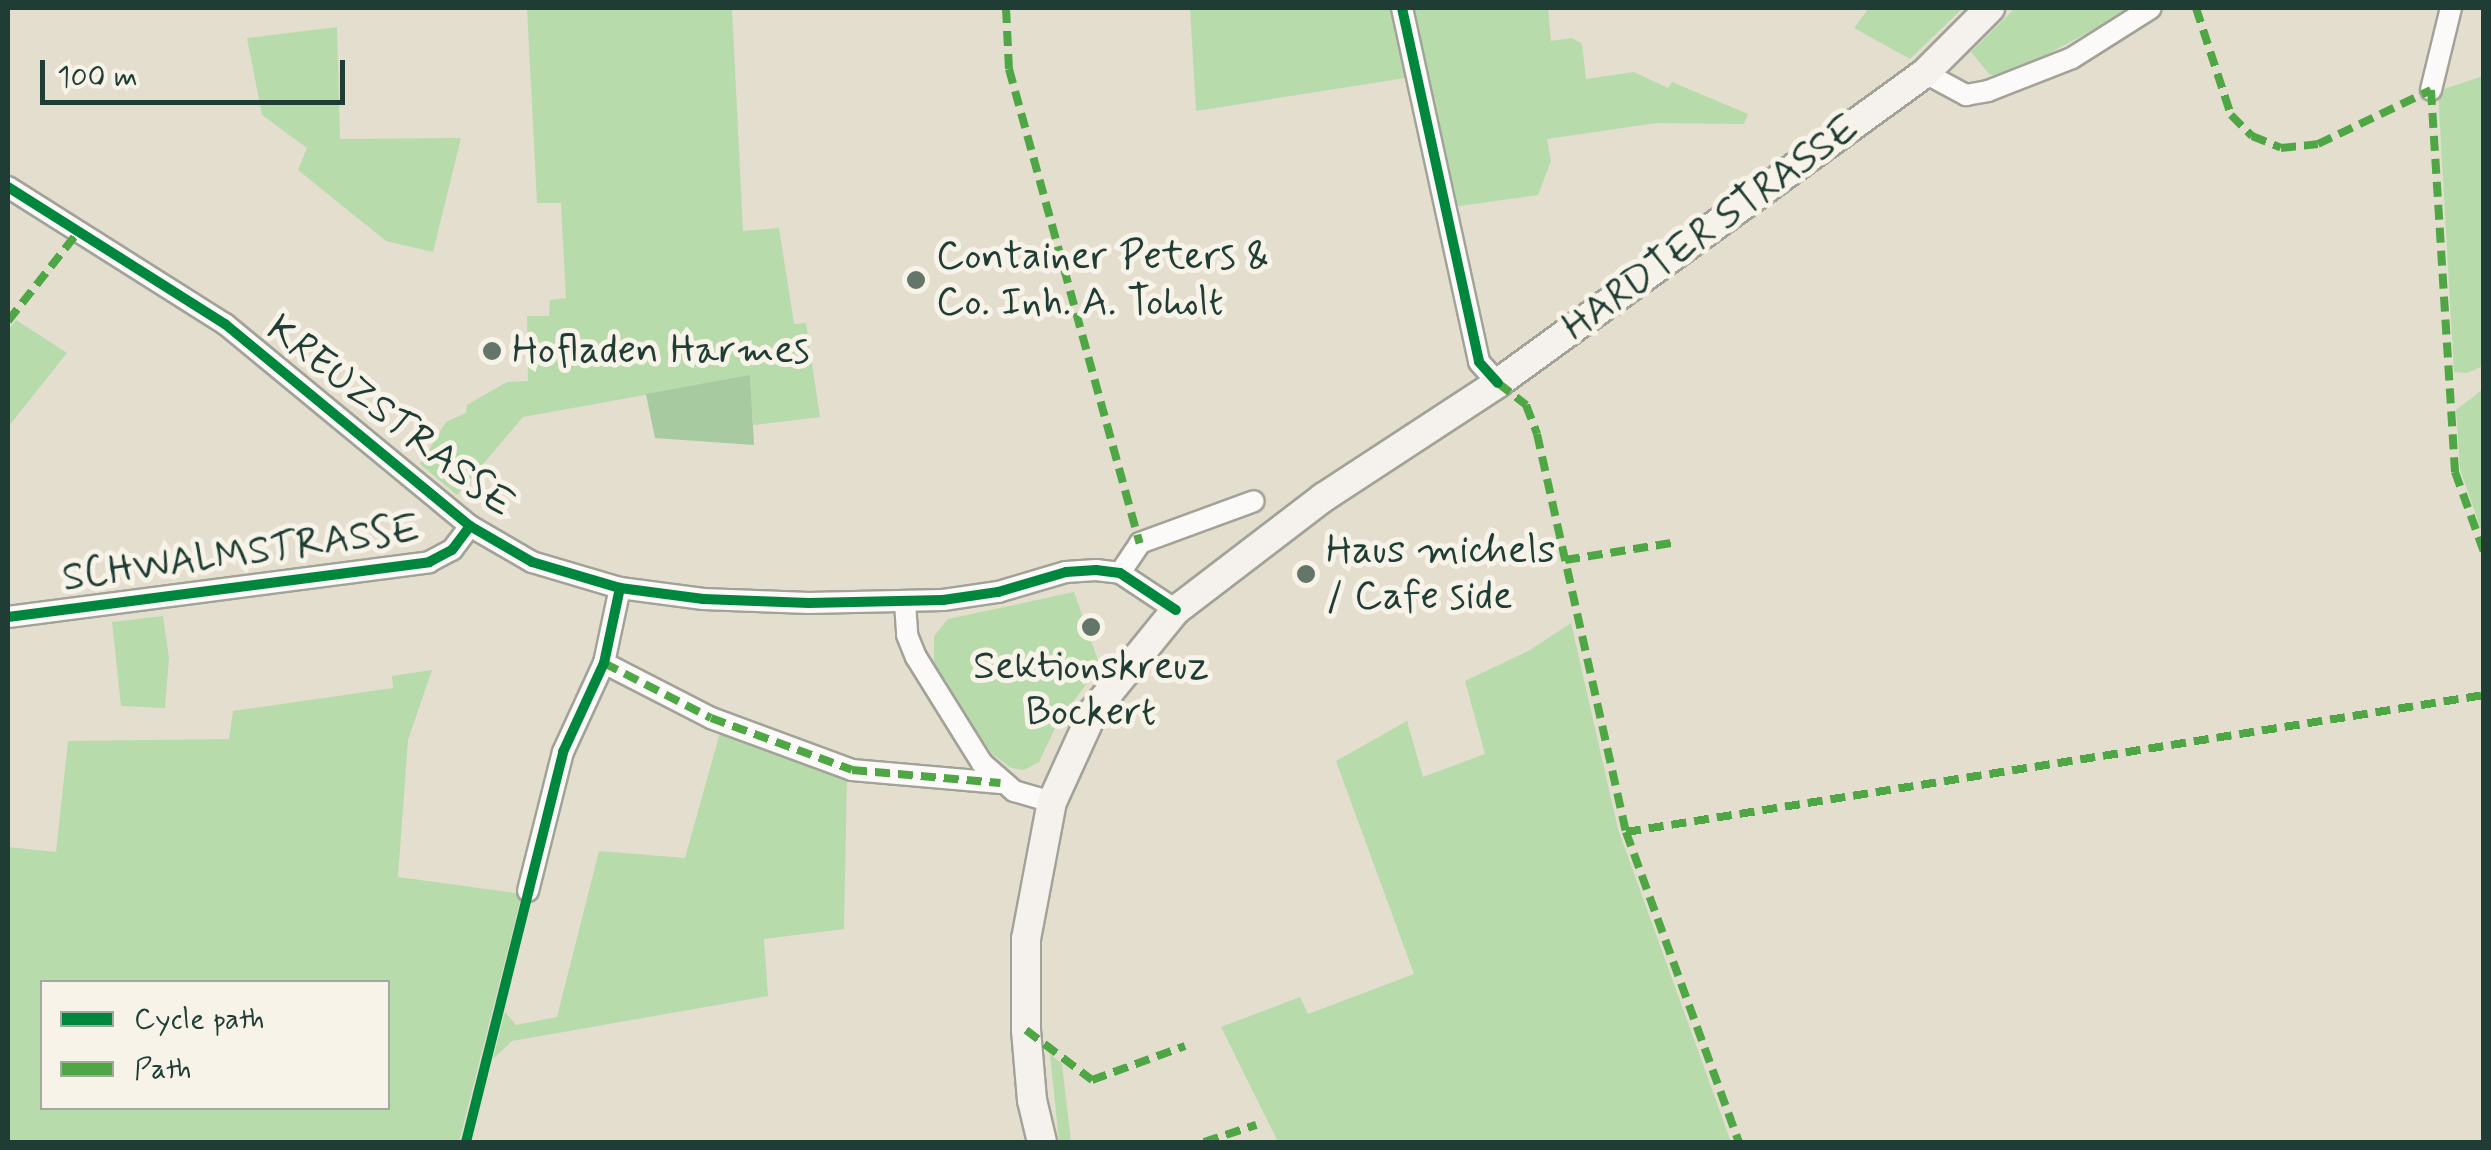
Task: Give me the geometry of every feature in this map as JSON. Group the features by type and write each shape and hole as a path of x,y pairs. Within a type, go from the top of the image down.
{"main road":[{"name":"HARDTER STRASSE","path":"1042,1142 1032,1100 1026,1030 1026,939 1052,802 1093,712 1176,610 1324,497 1498,383 1925,73 1990,8"}],"street":[{"path":"1402,8 1479,362 1498,383"},
{"path":"1925,73 1966,95 1988,91 2072,58 2151,8"},
{"path":"2431,90 2451,8"},
{"name":"KREUZSTRASSE","path":"8,187 225,324 470,526 532,562 620,588 703,598 904,603 998,592 1066,572 1120,573"},
{"path":"1176,610 1120,573 1140,543 1254,501"},
{"name":"SCHWALMSTRASSE","path":"8,618 429,562 452,550 470,526"},
{"path":"528,891 563,752 604,663 620,588"},
{"path":"904,603 907,635 916,657 982,763 1000,782"},
{"path":"604,663 711,718 852,770 1000,782 1052,802"}],"green space":[{"path":"527,8 732,8 743,231 779,228 794,324 806,323 820,417 753,425 750,376 523,417 457,495 420,464 446,422 466,413 467,405 507,382 528,381 527,316 549,316 550,300 566,298 561,203 537,203"},
{"path":"1190,8 1396,8 1411,77 1196,111"},
{"path":"1408,8 1548,8 1551,41 1572,38 1582,44 1586,79 1634,72 1668,88 1672,82 1748,114 1744,124 1657,123 1547,139 1551,161 1538,195 1452,207"},
{"path":"1869,8 1963,8 1910,59 1854,28"},
{"path":"2015,8 2133,8 2035,61 1997,76 1989,74 1971,52"},
{"path":"337,27 340,139 461,138 433,252 386,241 298,170 307,148 262,115 247,38"},
{"path":"2483,76 2483,366 2467,373 2454,372 2438,91"},
{"path":"16,320 67,353 8,427 8,330"},
{"path":"750,375 754,445 655,438 646,394"},
{"path":"2483,389 2483,535 2460,469 2456,410"},
{"path":"1074,592 1100,666 1058,722 1039,762 1024,770 1011,768 991,753 934,665 934,636 948,619"},
{"path":"163,616 169,658 165,708 121,706 112,622"},
{"path":"1571,623 1618,829 1731,1142 1278,1142 1221,1027 1300,997 1308,1014 1414,974 1336,761 1407,721 1423,777 1485,754 1465,681 1530,650"},
{"path":"432,670 408,740 398,877 522,894 459,1142 8,1142 8,847 56,852 68,741 229,739 233,711 393,688 392,676"},
{"path":"721,729 847,776 844,929 764,939 768,996 512,1041 493,1059 505,1012 516,1025 557,1017 599,851 685,858"},
{"path":"1050,1054 1062,1064 1071,1142 1059,1142"}],"marked path":[{"path":"1006,8 1009,69 1140,543"},
{"path":"2196,8 2231,115 2252,136 2281,148 2318,144 2431,90 2455,472 2484,552"},
{"path":"8,321 78,232"},
{"path":"1498,383 1526,405 1537,434 1626,832 1739,1142"},
{"path":"1565,560 1678,542"},
{"path":"604,663 711,718 852,770 1000,783"},
{"path":"1626,832 2484,695"},
{"path":"1026,1030 1092,1080 1185,1046"},
{"path":"1204,1142 1256,1125"}],"cycle path":[{"path":"1402,8 1479,362 1498,383"},
{"path":"8,187 225,324 470,526 532,562 620,588 703,599 809,603 943,600 998,592 1066,572 1096,570 1120,573 1176,610"},
{"path":"8,617 429,562 452,550 470,526"},
{"path":"466,1142 563,752 604,663 620,588"}],"place":[{"name":"Container Peters & Co. Inh. A. Toholt","path":"916,280"},
{"name":"Hofladen Harmes","path":"492,351"},
{"name":"Haus michels / Cafe side","path":"1306,574"},
{"name":"Sektionskreuz Bockert","path":"1091,627"}]}
